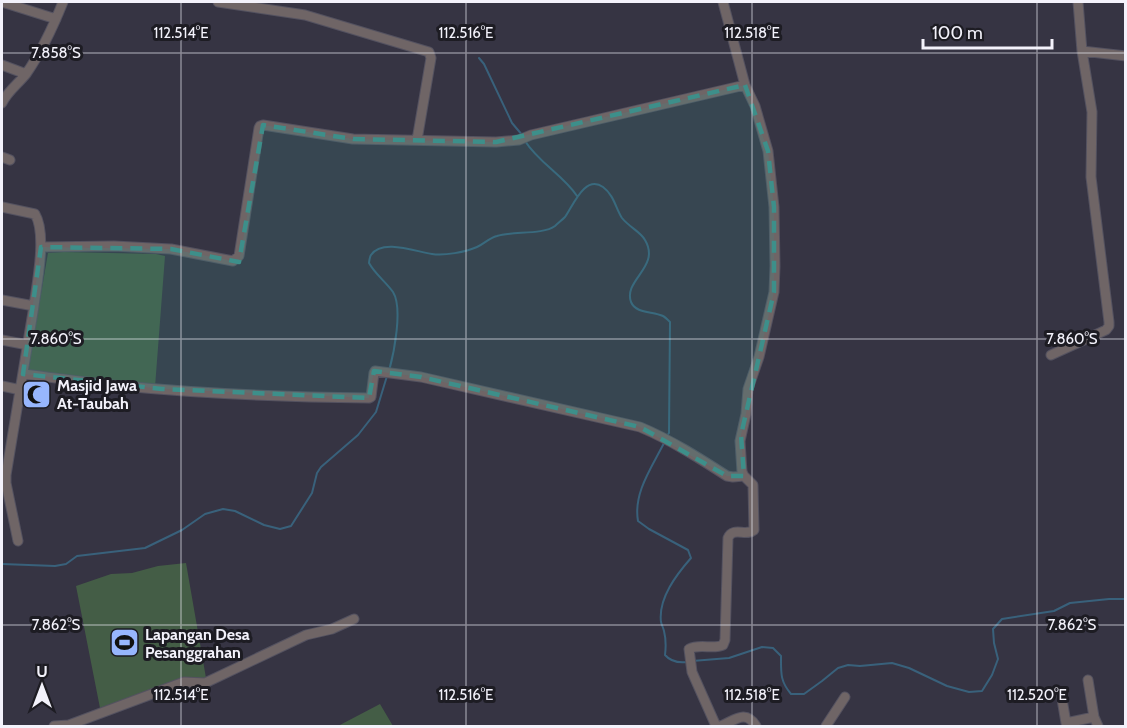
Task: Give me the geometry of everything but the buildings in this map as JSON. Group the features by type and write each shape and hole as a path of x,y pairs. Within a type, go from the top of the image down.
{"street":[{"path":"2,2 56,19"},
{"path":"2,103 26,74 51,33 63,2"},
{"path":"218,2 305,15 429,52 430,58 417,140"},
{"path":"716,726 692,672 689,650 694,646 718,648 724,644 728,538 733,532 750,533 754,530 753,484 742,472 741,435 748,389 759,357 774,292 775,266 774,207 768,151 755,106 746,85 723,2"},
{"path":"1051,355 1109,327 1091,177 1092,112 1082,51 1078,2"},
{"path":"1082,51 1125,56"},
{"path":"2,65 26,74"},
{"path":"41,247 114,246 171,249 233,261 240,256 260,126 353,139 496,142 523,138 746,85"},
{"path":"2,207 35,214 38,220 41,247 21,390 4,479 18,541"},
{"path":"2,300 34,306"},
{"path":"2,340 28,345"},
{"path":"23,374 162,389 369,398 375,371 421,377 640,427 675,444 727,476 744,476"},
{"path":"2,386 21,390"},
{"path":"54,726 69,725 184,682 205,683 306,635 332,629 354,619"},
{"path":"1088,680 1094,717 1098,726"},
{"path":"1061,693 1066,723 1094,717"},
{"path":"826,726 845,697"},
{"path":"721,726 743,716 753,720 756,726"}],"highlighted area":[{"path":"745,85 768,151 774,207 774,292 741,435 744,476 727,476 640,427 421,377 374,371 369,398 162,389 23,374 41,247 171,249 239,262 263,125 353,139 496,142"}],"green space":[{"path":"48,253 165,256 155,387 28,370"},
{"path":"186,563 206,678 180,680 100,708 76,586 111,574 132,573 158,566"},
{"path":"380,704 393,726 338,726"}],"waterway":[{"path":"479,58 512,123 523,136"},
{"path":"525,141 577,196"},
{"path":"389,371 395,342 396,299 393,292 369,263 376,250 391,247 432,254 449,254 472,249 497,236 550,229 565,217 585,188 597,184 610,194 622,218 643,237 649,250 645,266 632,287 630,294 633,306 659,314 670,322 669,433 666,437"},
{"path":"2,564 55,566 66,564 77,556 145,548 182,530 205,514 223,509 235,511 264,525 280,529 291,526 312,493 317,473 321,467 358,435 376,412 387,376"},
{"path":"664,443 641,490 638,500 638,521 688,550 691,558 665,595 661,613 665,655 675,662 687,662"},
{"path":"692,661 729,658 762,647 773,648 781,656 782,676 791,694 804,694 838,668 848,665 892,663 909,668 947,686 969,692 982,691 998,659 993,629 1002,619 1054,611 1070,603 1126,599"}],"place":[{"name":"Masjid Jawa At-Taubah","path":"36,394"},
{"name":"Lapangan Desa Pesanggrahan","path":"124,643"}]}
